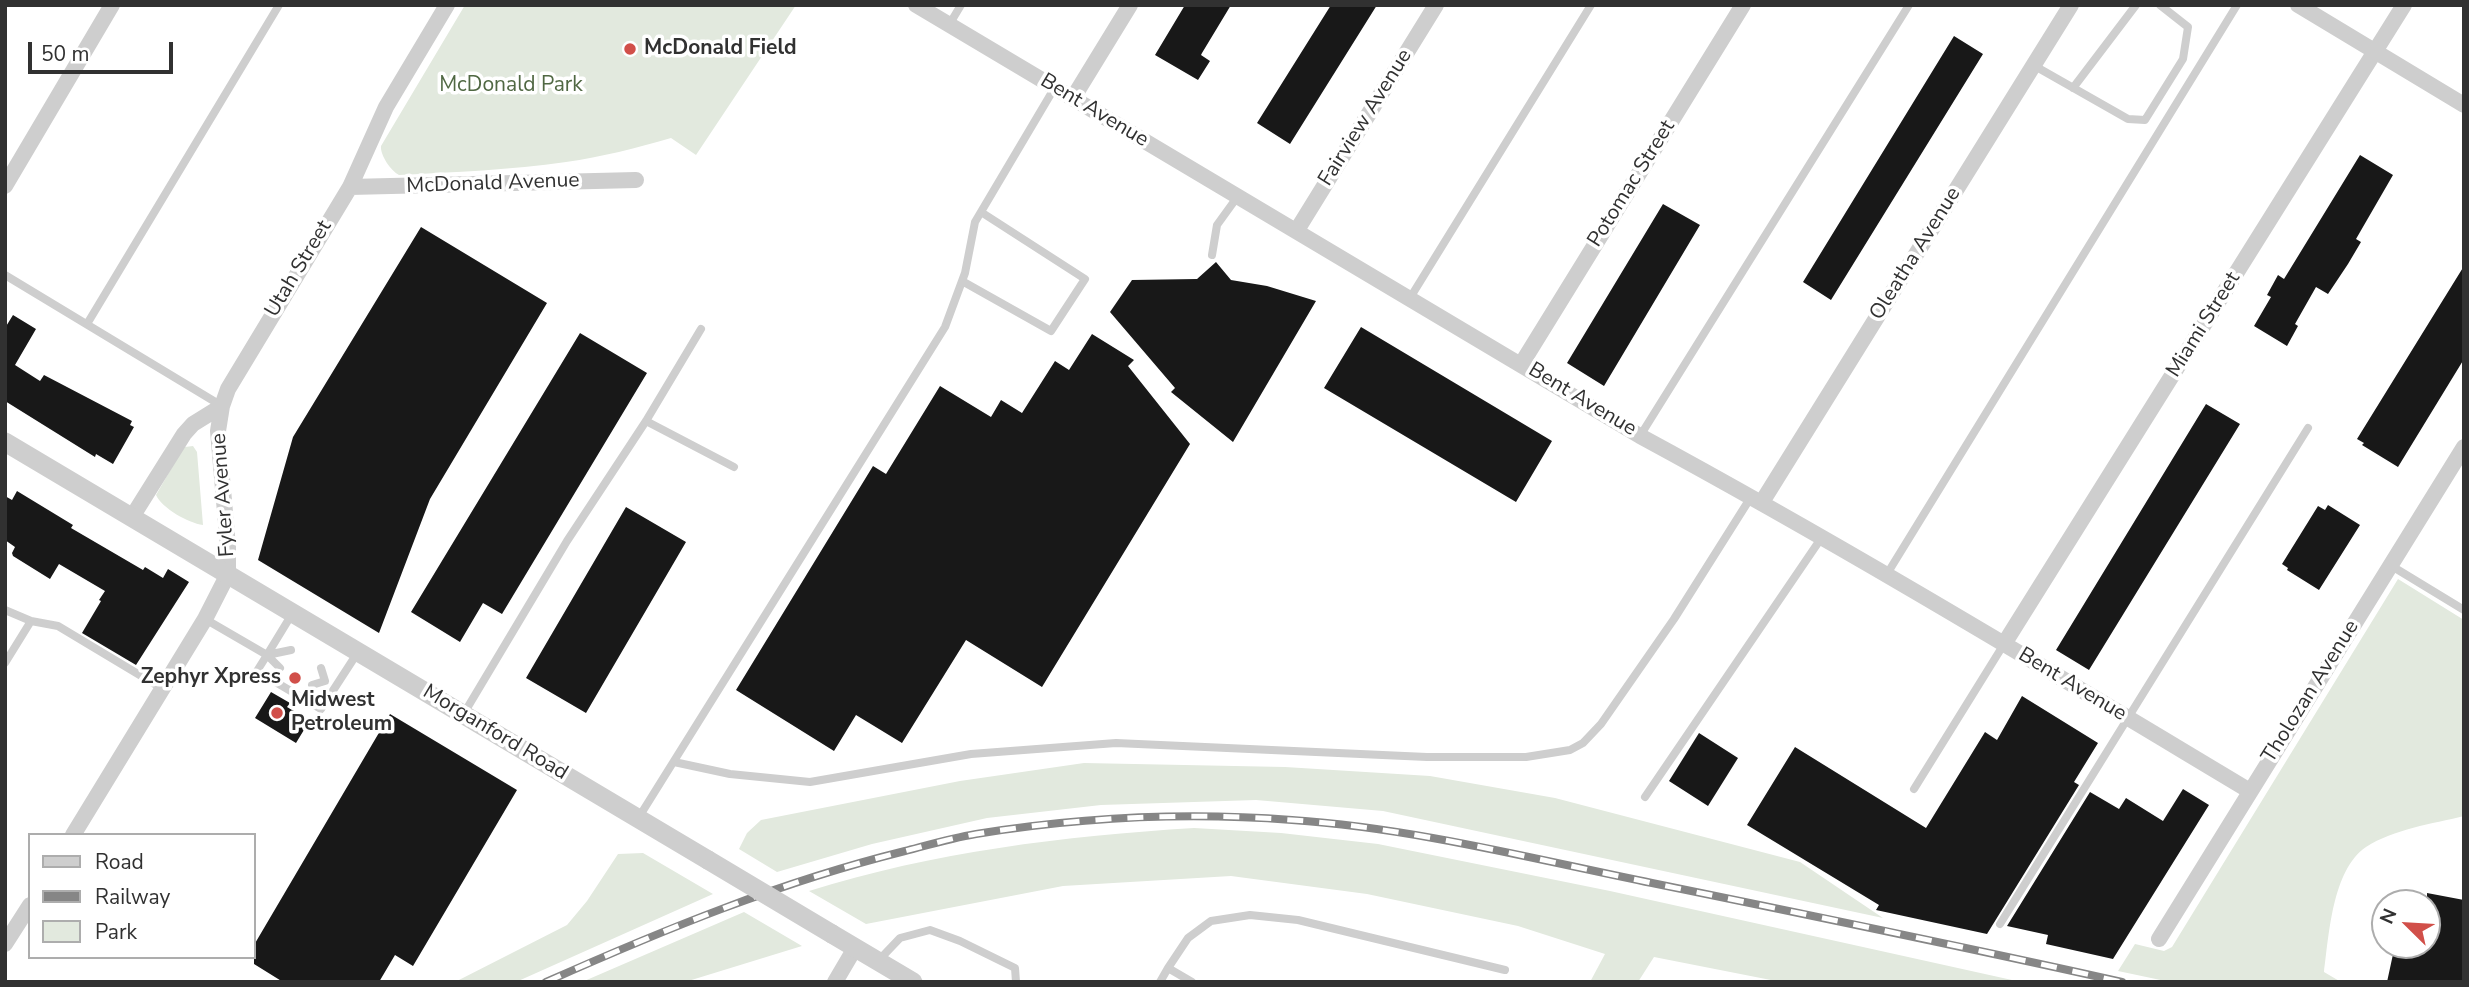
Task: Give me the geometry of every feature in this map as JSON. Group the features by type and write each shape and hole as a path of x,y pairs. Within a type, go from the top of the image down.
{"street":[{"path":"5,186 113,5"},
{"name":"Utah Street","path":"222,406 237,372 350,187 386,107 447,5"},
{"name":"Bent Avenue","path":"916,5 1522,363 1640,436 1887,574 2250,791"},
{"path":"1073,98 1130,5"},
{"name":"Fairview Avenue","path":"1297,230 1436,5"},
{"name":"Potomac Street","path":"1522,363 1743,5"},
{"name":"Oleatha Avenue","path":"1757,499 2071,5"},
{"path":"2298,5 2464,105"},
{"name":"Miami Street","path":"2004,644 2404,5"},
{"name":"McDonald Avenue","path":"350,187 636,180"},
{"path":"132,517 184,434 193,424 222,406"},
{"name":"Fyler Avenue","path":"74,833 205,619 228,574 218,431 222,406"},
{"name":"Morganford Road","path":"5,442 913,982"},
{"name":"Tholozan Avenue","path":"2159,939 2464,447"},
{"path":"5,944 28,908"},
{"path":"835,982 855,948"}],"lane":[{"path":"87,324 279,5"},
{"path":"949,25 961,5"},
{"path":"1410,298 1591,5"},
{"path":"1640,436 1909,5"},
{"path":"2073,88 2136,5"},
{"path":"2034,65 2128,120 2145,120 2183,59 2188,27 2160,5"},
{"path":"1887,574 2237,5"},
{"path":"639,819 945,327 962,281 975,222 1055,87"},
{"path":"1212,255 1217,225 1238,196"},
{"path":"962,281 1051,331 1085,279 981,212"},
{"path":"5,275 222,406"},
{"path":"463,715 567,541 646,421 701,329"},
{"path":"646,421 734,467"},
{"path":"2000,924 2308,428"},
{"path":"674,762 730,774 810,782 971,754 1116,743 1427,757 1526,757 1570,750 1583,743 1601,724 1757,499"},
{"path":"1645,797 1822,537"},
{"path":"2390,565 2464,610"},
{"path":"5,610 31,621 58,626 163,689"},
{"path":"292,613 257,671 321,709 358,652"},
{"path":"205,619 267,655 280,668"},
{"path":"5,663 31,621"},
{"path":"1914,789 2004,644"},
{"path":"267,655 291,650"},
{"path":"321,668 326,681 335,688"},
{"path":"312,685 326,681"},
{"path":"1160,982 1188,939 1211,921 1250,915 1298,920 1505,970"},
{"path":"878,961 900,938 930,930 960,941 1015,968 1016,982"},
{"path":"1168,968 1192,982"}],"green space":[{"name":"McDonald Park","path":"465,5 796,5 696,155 671,138 593,158 566,162 504,169 399,175 382,154 381,146"},
{"path":"193,446 197,452 203,525 176,514 156,495 182,450"},
{"path":"2398,579 2464,620 2464,816 2389,836 2366,847 2355,857 2339,887 2334,905 2324,972 2341,982 2170,982 2118,971 2135,944 2164,951 2172,947"},
{"path":"1084,763 1285,767 1430,776 1555,798 1800,862 1883,918 1383,811 1256,800 1101,805 987,818 872,844 777,872 739,849 747,833 761,820 960,781"},
{"path":"1194,828 1281,833 1378,844 1610,891 2021,982 1781,982 1654,957 1638,982 1590,982 1605,954 1518,926 1367,894 1231,876 1063,886 866,924 809,891 903,866 999,848"},
{"path":"643,853 713,894 516,982 455,982 567,925 587,901 618,854"},
{"path":"744,912 802,946 685,982 582,982"}],"building":[{"path":"1185,5 1231,5 1201,55 1210,61 1198,80 1155,55"},
{"path":"1331,5 1377,5 1290,144 1257,123"},
{"path":"1954,36 1983,54 1831,300 1803,282"},
{"path":"2360,155 2393,175 2356,239 2361,242 2348,264 2328,294 2316,287 2295,324 2298,326 2287,346 2254,326 2271,297 2267,295 2278,275 2284,279"},
{"path":"1663,204 1700,225 1604,386 1567,363"},
{"path":"421,227 547,303 430,499 379,633 258,560 293,437"},
{"path":"1216,262 1231,280 1267,286 1316,301 1233,442 1171,392 1175,388 1110,312 1132,280 1197,279"},
{"path":"2464,266 2464,359 2398,467 2362,445 2364,443 2357,439"},
{"path":"13,315 36,329 15,365 40,381 44,375 132,421 130,425 134,427 113,464 96,454 95,457 5,401 5,328"},
{"path":"1361,327 1552,441 1516,502 1324,388"},
{"path":"580,333 647,373 502,614 483,603 460,642 411,612"},
{"path":"1092,334 1134,360 1128,366 1190,444 1042,687 966,640 902,743 856,715 834,751 736,690 873,466 886,474 940,386 991,417 1001,400 1022,413 1055,361 1069,370"},
{"path":"2206,404 2240,424 2089,670 2056,650"},
{"path":"17,491 73,525 71,528 143,570 145,567 163,578 168,569 189,582 136,665 82,633 105,591 59,564 50,579 13,556 15,547 5,540 5,496 12,500"},
{"path":"2328,505 2360,525 2319,590 2282,564 2318,506 2325,510"},
{"path":"626,507 686,542 586,713 526,678"},
{"name":"Midwest Petroleum","path":"271,692 290,703 287,707 310,720 296,743 255,718"},
{"path":"2022,696 2098,743 2074,782 2079,785 1987,934 1876,910 1879,905 1747,825 1795,747 1926,828 1985,732 1997,740"},
{"path":"390,714 517,790 413,966 395,955 379,982 283,982 254,964 256,942"},
{"path":"1699,733 1738,758 1708,806 1669,781"},
{"path":"2183,789 2209,805 2113,959 2046,944 2048,935 2007,926 2090,792 2119,809 2126,798 2163,821"},
{"path":"2441,896 2464,900 2464,982 2387,982 2392,959 2441,959"}],"railway":[{"path":"546,982 722,909 858,863 940,842 1015,828 1173,816 1292,820 1428,837 2122,982"}],"place":[{"name":"McDonald Field","path":"630,49"},
{"name":"Zephyr Xpress","path":"295,678"},
{"name":"Midwest Petroleum","path":"277,713"}]}
